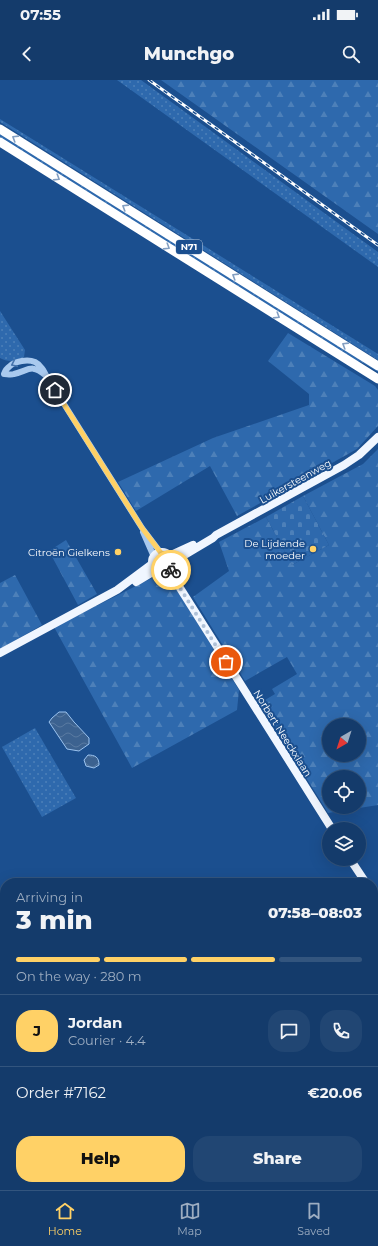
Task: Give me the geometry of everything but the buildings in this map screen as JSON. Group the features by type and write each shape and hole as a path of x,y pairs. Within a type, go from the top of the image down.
{"highway":[{"name":"N71","path":"0,129 378,366"},
{"name":"N71","path":"0,142 378,379"}],"main road":[{"name":"Luikersteenweg","path":"0,653 116,590 162,563 213,538 344,465 359,455 378,437"},
{"name":"Norbert Neeckxlaan","path":"162,563 168,574 180,588 328,822"},
{"path":"355,866 363,878"}],"street":[{"name":"Norbert Neeckxlaan","path":"2,371 11,365 28,360 35,362 42,367 142,528 144,536 162,563"},
{"path":"2,371 13,375 29,368 36,369 47,377"}],"green space":[{"path":"117,80 141,80 378,252 378,267"},
{"path":"161,80 378,80 378,234"},
{"path":"0,119 378,354 378,360 0,122"},
{"path":"0,132 378,370 378,372 361,362 353,360 0,138"},
{"path":"0,311 25,350 24,357 19,360 9,361 0,358"},
{"path":"288,333 375,386 378,390 378,426 357,449 237,516 210,466 136,511 118,482 213,438 309,405 309,394 268,361"},
{"path":"378,449 378,805 366,807 366,770 322,770 322,803 260,703 275,694 272,689 297,674 287,657 245,681 193,597 229,571 219,542 266,517 292,565 329,545 303,496 363,464"},
{"path":"303,496 329,545 292,565 266,517"},
{"path":"66,540 97,594 78,605 49,551"},
{"path":"15,575 42,625 0,649 0,583"},
{"path":"156,576 163,576 173,584 239,690 237,710 132,768 54,627"},
{"path":"35,728 76,798 42,817 2,747"}],"water":[{"path":"59,712 66,712 89,738 89,744 79,751 67,749 49,722"},
{"path":"88,755 93,755 96,757 99,765 94,768 86,766 84,760"}],"railway":[{"path":"149,80 378,245"}],"way so far":[{"path":"171,570 180,588 226,662"}],"place":[{"name":"De Lijdende moeder","path":"313,549"},
{"name":"Citroën Gielkens","path":"118,552"}],"route":[{"path":"55,390 142,528 161,553 165,553 169,556 171,560 171,570"}]}
